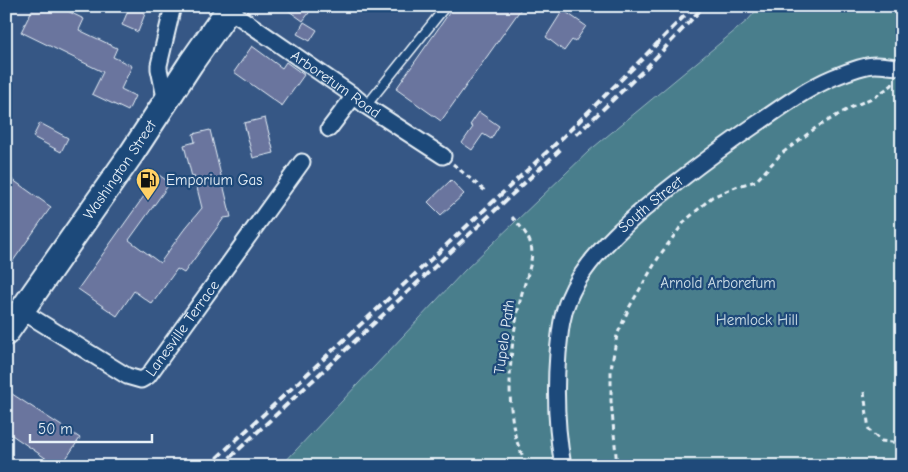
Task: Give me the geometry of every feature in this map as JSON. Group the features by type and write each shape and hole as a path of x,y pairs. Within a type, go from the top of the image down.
{"main road":[{"name":"Washington Street","path":"6,333 132,153 230,8"}],"street":[{"path":"166,102 159,69 173,6"},
{"name":"Arboretum Road","path":"230,8 366,106 443,156"},
{"name":"South Street","path":"563,466 558,438 556,405 560,335 564,310 569,297 589,265 620,231 642,211 727,144 781,107 816,86 856,69 874,65 902,68"},
{"path":"329,130 354,96"},
{"name":"Lanesville Terrace","path":"22,311 127,376 141,380 148,376 302,162"}],"lane":[{"path":"366,106 446,6"}],"path":[{"path":"617,466 610,369 617,335 630,306 660,255 685,221 712,196 756,181 781,154 817,128 850,108 876,96 892,85 902,68"},
{"path":"443,156 485,191"},
{"name":"Tupelo Path","path":"512,217 526,234 532,251 512,344 509,387 514,431 527,466"},
{"path":"864,392 869,430 881,442 902,443"}],"green space":[{"name":"Arnold Arboretum","path":"760,6 902,6 902,466 281,466 465,270 589,151 748,20"}],"building":[{"path":"34,6 57,6 84,19 79,30 117,48 113,57 132,66 121,89 135,96 128,111 92,94 103,72 21,32"},
{"path":"130,6 148,6 138,32 122,25"},
{"path":"282,6 314,6 303,21"},
{"path":"454,6 523,6 441,121 396,89"},
{"path":"563,10 586,26 575,42 572,40 564,51 546,37"},
{"path":"304,22 317,30 310,41 297,34"},
{"path":"252,46 282,68 286,62 304,75 282,106 234,72"},
{"path":"479,112 499,126 491,139 483,134 472,150 462,143 473,127 470,125"},
{"path":"265,118 274,153 253,158 244,123"},
{"path":"40,123 68,138 61,152 33,137"},
{"path":"210,130 231,217 224,218 184,273 177,269 152,304 134,291 117,316 78,289 159,175 170,183 129,240 160,263 202,208 184,145 195,142 193,134"},
{"path":"6,175 51,207 6,271"},
{"path":"451,180 464,194 441,215 428,202"},
{"path":"6,390 80,438 61,466 57,466 6,431"}],"railway":[{"path":"208,466 563,137 694,6"},
{"path":"576,135 647,67 704,6"},
{"path":"221,466 563,147"}],"place":[{"name":"Emporium Gas","path":"148,201"}],"park label":[{"name":"Hemlock Hill","path":"757,320"}]}
